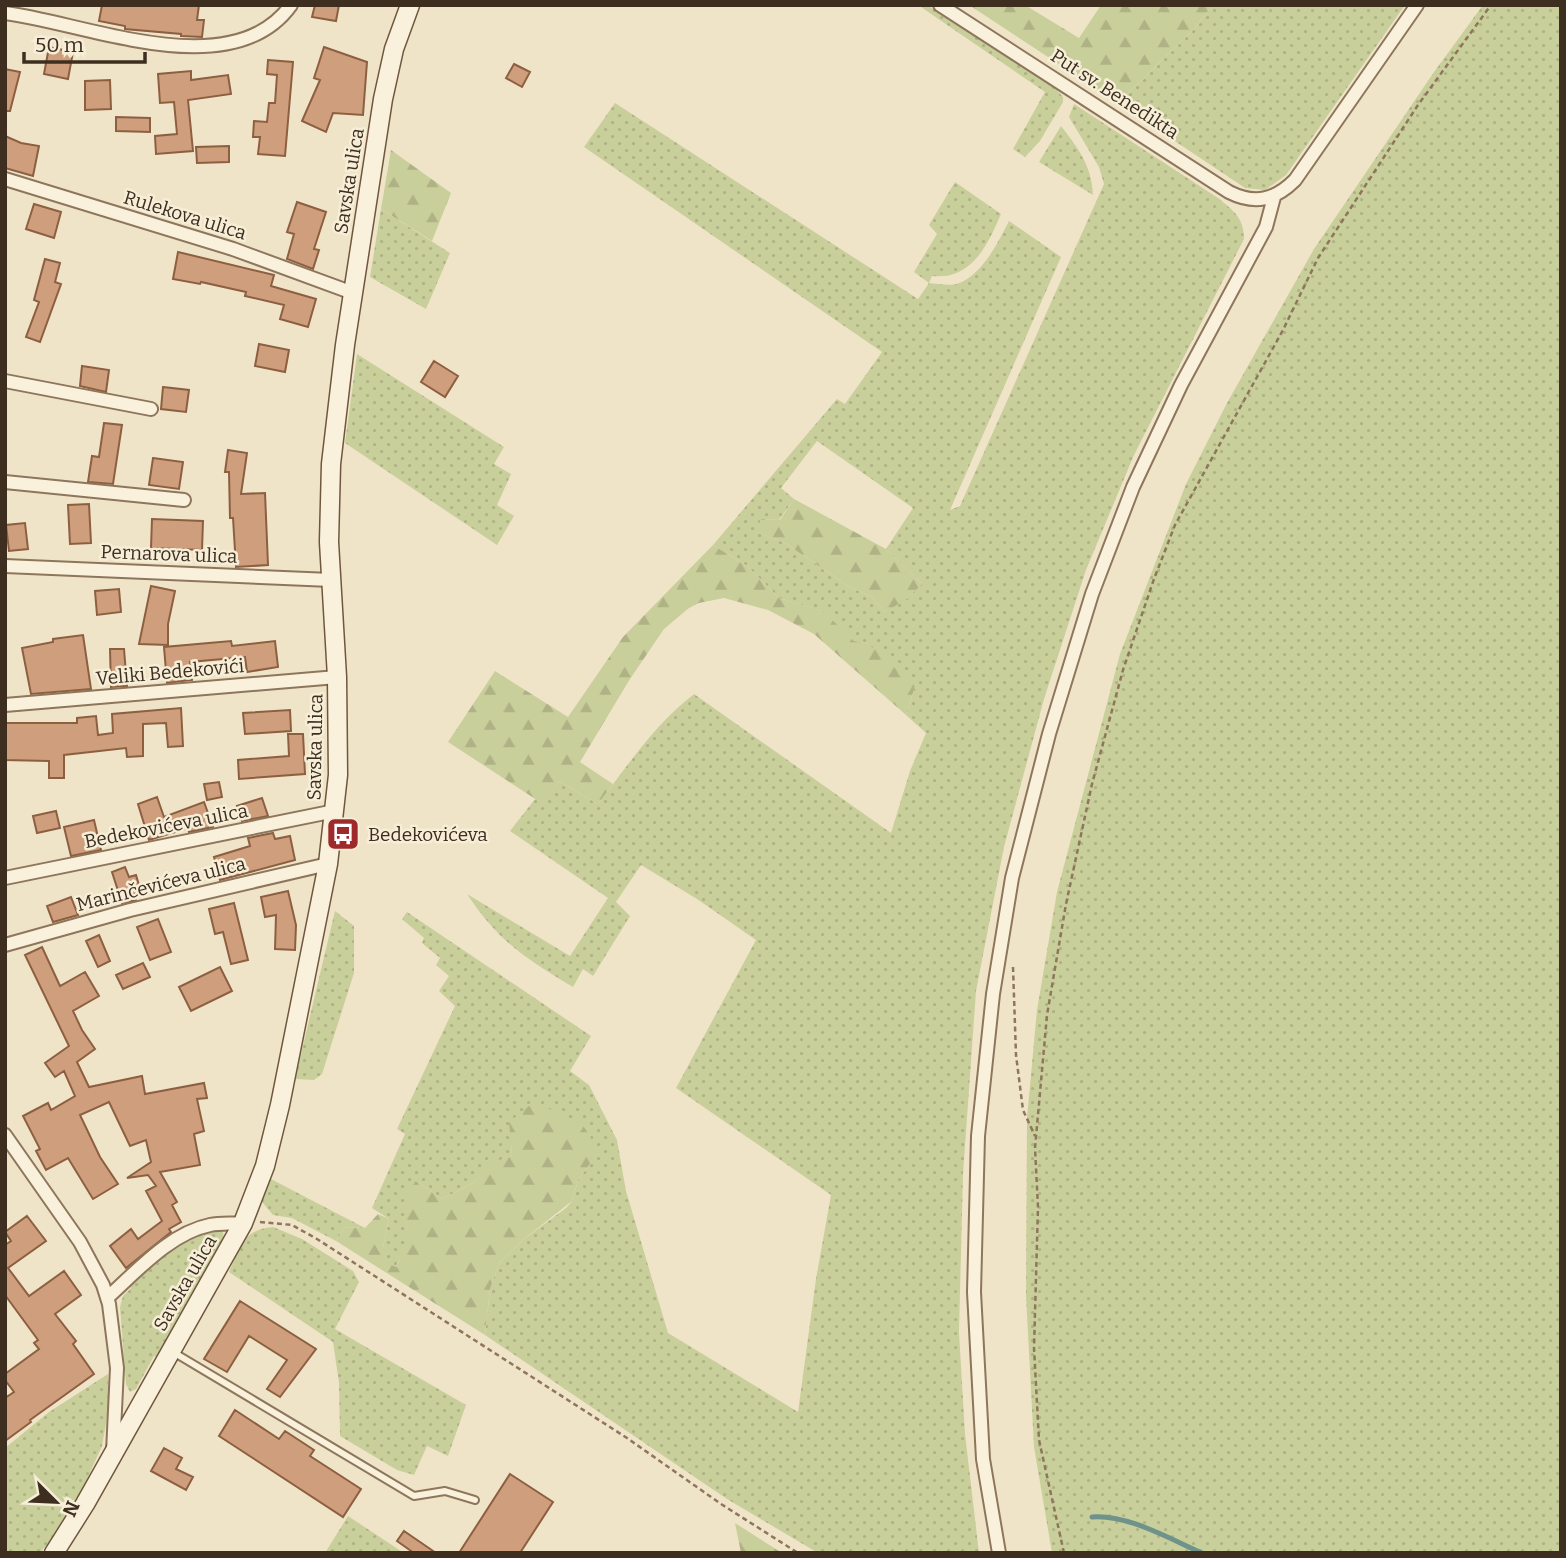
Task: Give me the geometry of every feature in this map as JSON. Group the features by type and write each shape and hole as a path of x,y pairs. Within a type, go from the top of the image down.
{"street":[{"path":"5,13 156,45 183,47 228,43 253,37 268,30 282,18 291,5"},
{"name":"Put sv. Benedikta","path":"940,5 1229,192 1254,200 1274,197"},
{"path":"999,1553 983,1459 974,1292 978,1136 993,994 1012,878 1049,734 1092,594 1124,511 1181,385 1266,227 1274,197 1285,191 1295,180 1417,5"},
{"name":"Savska ulica","path":"54,1553 85,1504 243,1223 265,1166 280,1105 328,864 338,775 337,677 329,508 331,464 353,293 383,99 407,6"},
{"name":"Rulekova ulica","path":"5,179 233,249 353,293"},
{"path":"5,381 151,409"},
{"path":"5,482 184,500"},
{"name":"Pernarova ulica","path":"5,566 331,580"},
{"name":"Veliki Bedekovići","path":"5,705 337,677"},
{"name":"Bedekovićeva ulica","path":"5,878 335,811"},
{"name":"Marinčevićeva ulica","path":"5,945 130,910 328,864"},
{"path":"5,1135 80,1242 94,1265 107,1298 117,1368 113,1452"},
{"path":"107,1298 185,1234 212,1224 243,1223"}],"lane":[{"path":"171,1351 414,1496 445,1491 475,1500"}],"path":[{"path":"1064,1553 1039,1440 1034,1348 1038,1207 1036,1139 1047,1015 1066,904 1092,784 1123,670 1175,525 1283,330 1318,258 1418,104 1491,5"},
{"path":"1013,966 1016,1055 1023,1110 1036,1139"},
{"path":"243,1223 265,1221 292,1225 317,1239 616,1431 721,1504 798,1553"}],"green space":[{"path":"918,5 927,5 1057,90 1063,97 1063,102 1040,141 1025,157 1013,149 1045,92"},
{"path":"969,5 1025,5 1079,38 1101,5 1213,5 1193,30 1118,103"},
{"path":"1213,5 1405,5 1286,175 1265,190 1245,188 1118,103 1193,30"},
{"path":"1483,5 1561,5 1561,1553 1052,1553 1034,1447 1026,1296 1027,1118 1037,1010 1057,892 1120,654 1186,484 1227,403 1314,249 1434,72"},
{"path":"615,103 918,299 929,283 954,284 970,277 990,255 1009,221 1061,257 950,510 960,506 1104,184 1099,167 1069,117 1074,104 1218,198 1233,211 1242,226 1244,239 1134,455 1086,570 1044,699 1004,847 976,991 963,1174 959,1332 965,1434 979,1553 818,1553 727,1499 485,1335 490,1289 499,1263 524,1239 566,1208 572,1201 578,1180 592,1161 511,1140 512,1155 487,1166 475,1182 442,1199 416,1181 407,1223 405,1249 395,1268 383,1262 389,1219 372,1208 405,1134 397,1129 455,1006 439,991 449,976 436,965 440,958 422,943 424,938 402,919 407,912 591,1036 570,1071 589,1085 617,1140 626,1191 668,1333 798,1412 816,1279 831,1195 676,1088 756,940 697,899 641,865 616,902 630,916 593,976 583,969 573,987 514,947 490,924 467,894 570,956 608,898 510,831 535,799 543,803 559,781 598,804 654,732 694,694 891,833 910,771 926,733 906,715 915,686 866,643 854,641 822,611 779,598 747,566 713,545 837,399 845,404 882,352 584,147","holes":["817,441 913,508 886,549 922,584 885,612 871,596 851,588 785,543 757,532 761,519 779,520 794,499 781,488"]},
{"path":"1061,126 1087,166 1093,195 1039,162"},
{"path":"391,150 451,193 432,241 381,209"},
{"path":"955,182 1001,214 984,249 968,267 946,276 932,276 929,283 914,272 937,234 929,225"},
{"path":"381,209 450,253 426,309 370,277"},
{"path":"357,354 504,447 494,464 511,474 497,505 514,516 497,545 345,443"},
{"path":"794,499 886,549 922,584 907,599 885,612 871,596 851,588 785,543 756,532 761,519 780,520"},
{"path":"713,545 747,566 779,598 823,611 854,641 866,643 908,672 915,686 906,715 814,634 768,610 724,598 689,608 664,629 630,679 580,762 613,784 598,804 559,781 543,804 448,742 495,671 568,717 623,637"},
{"path":"335,911 354,926 354,973 322,1074 314,1080 295,1079"},
{"path":"534,1102 582,1124 596,1146 592,1161 578,1180 572,1201 524,1239 499,1263 490,1289 485,1335 336,1241 345,1227 365,1228 378,1214 389,1219 383,1262 396,1267 406,1232 404,1195 416,1181 442,1199 475,1182 486,1166 512,1155 509,1122"},
{"path":"269,1178 365,1228 345,1227 336,1241 292,1218 273,1215 262,1202"},
{"path":"273,1227 302,1239 353,1271 359,1282 335,1329 466,1405 448,1456 427,1446 414,1475 397,1470 340,1436 339,1383 333,1342 229,1272 244,1241 255,1232"},
{"path":"215,1230 223,1232 224,1239 158,1358 154,1356 136,1389 130,1392 126,1384 120,1307 123,1296 131,1288 129,1285 169,1251 191,1237"},
{"path":"108,1374 109,1407 102,1446 77,1501 57,1535 39,1553 5,1553 5,1448 49,1412"},
{"path":"348,1516 404,1553 325,1553"},
{"path":"735,1523 782,1553 741,1553"}],"building":[{"path":"102,5 199,5 197,20 204,20 202,37 125,29 125,26 99,21"},
{"path":"315,5 339,5 336,21 312,17"},
{"path":"49,47 73,52 68,79 44,74"},
{"path":"324,47 367,62 363,115 333,113 326,132 302,121 320,80 314,78"},
{"path":"268,60 293,62 285,156 258,154 260,137 253,137 254,121 267,122 269,103 275,103 277,75 267,74"},
{"path":"514,64 530,72 522,87 506,78"},
{"path":"5,69 20,72 10,111 5,111"},
{"path":"191,71 191,80 228,75 231,94 188,100 193,151 156,154 155,136 177,134 174,102 160,103 158,74"},
{"path":"110,80 111,109 85,110 85,81"},
{"path":"116,117 150,118 150,132 116,131"},
{"path":"5,136 21,143 39,146 33,176 5,168"},
{"path":"229,146 229,162 197,163 196,147"},
{"path":"297,202 326,212 314,249 319,250 313,269 287,259 294,234 287,232"},
{"path":"34,204 61,212 54,238 26,229"},
{"path":"178,252 274,275 271,286 316,299 308,327 280,319 284,305 245,296 246,292 173,279"},
{"path":"45,259 60,263 55,282 61,284 40,342 26,337 39,302 34,300"},
{"path":"259,344 289,350 285,372 255,366"},
{"path":"434,361 458,376 445,397 421,382"},
{"path":"82,366 109,370 106,392 80,386"},
{"path":"163,387 189,390 186,412 161,409"},
{"path":"104,423 122,425 113,484 88,482 92,456 99,457"},
{"path":"228,450 247,453 241,494 265,493 268,565 236,567 233,518 230,518 229,472 225,472"},
{"path":"153,458 183,462 179,489 149,485"},
{"path":"89,504 91,543 70,544 68,505"},
{"path":"152,519 203,521 202,550 151,548"},
{"path":"25,523 28,549 9,551 6,525"},
{"path":"151,586 175,591 168,624 168,645 139,644"},
{"path":"119,589 121,612 97,615 95,591"},
{"path":"83,635 91,689 31,694 22,648 53,642 53,639"},
{"path":"231,641 232,646 275,641 278,667 247,672 245,657 190,662 192,680 167,683 164,647"},
{"path":"110,649 124,649 127,686 111,687"},
{"path":"181,708 183,746 168,747 166,723 143,724 143,756 127,757 126,748 64,755 64,778 49,778 49,761 5,760 5,723 77,723 77,718 96,716 98,735 113,733 112,714"},
{"path":"290,710 291,731 245,734 243,713"},
{"path":"288,734 303,734 305,774 239,779 238,760 289,756"},
{"path":"219,782 222,797 207,800 204,784"},
{"path":"157,797 164,817 204,802 213,827 189,832 188,828 149,840 138,804"},
{"path":"262,798 268,816 242,821 237,806"},
{"path":"56,811 60,828 37,833 33,816"},
{"path":"94,820 101,850 71,856 64,827"},
{"path":"273,833 275,839 290,836 295,860 220,880 214,857 250,846 248,838"},
{"path":"125,867 129,877 136,875 141,892 134,894 136,900 122,903 112,872"},
{"path":"288,891 296,925 295,950 275,949 276,915 265,917 261,897"},
{"path":"71,897 78,915 53,922 47,906"},
{"path":"234,903 248,960 231,964 223,932 215,934 209,909"},
{"path":"158,919 171,952 150,960 137,927"},
{"path":"99,935 110,961 98,967 86,941"},
{"path":"42,947 60,986 85,972 99,996 73,1011 95,1049 77,1062 89,1087 142,1076 145,1094 204,1083 207,1098 197,1099 204,1131 194,1134 200,1165 160,1172 177,1202 172,1205 181,1222 169,1229 171,1232 126,1268 110,1246 131,1229 138,1239 162,1221 146,1191 156,1186 148,1175 127,1178 151,1162 146,1140 130,1146 109,1102 80,1115 100,1157 118,1184 93,1199 68,1158 46,1170 36,1151 40,1149 23,1116 48,1103 51,1110 75,1096 64,1071 55,1077 45,1063 69,1046 25,955"},
{"path":"143,963 150,977 123,989 116,975"},
{"path":"220,967 232,991 191,1011 179,987"},
{"path":"27,1216 46,1241 8,1268 29,1296 64,1271 81,1295 55,1314 76,1341 73,1344 94,1374 5,1441 5,1398 14,1392 5,1380 5,1374 39,1349 34,1343 38,1340 5,1295 5,1245 11,1241 5,1232"},
{"path":"240,1301 316,1349 280,1397 267,1389 287,1360 249,1336 227,1372 204,1359"},
{"path":"235,1410 279,1439 285,1431 314,1450 310,1456 361,1489 343,1517 219,1436"},
{"path":"164,1448 182,1458 176,1469 193,1477 186,1490 151,1471"},
{"path":"510,1474 553,1502 520,1553 459,1553"},
{"path":"404,1531 436,1553 414,1553 397,1541"}],"waterway":[{"path":"1092,1517 1134,1523 1202,1553"}],"place":[{"name":"Bedekovićeva","path":"343,834"}]}
